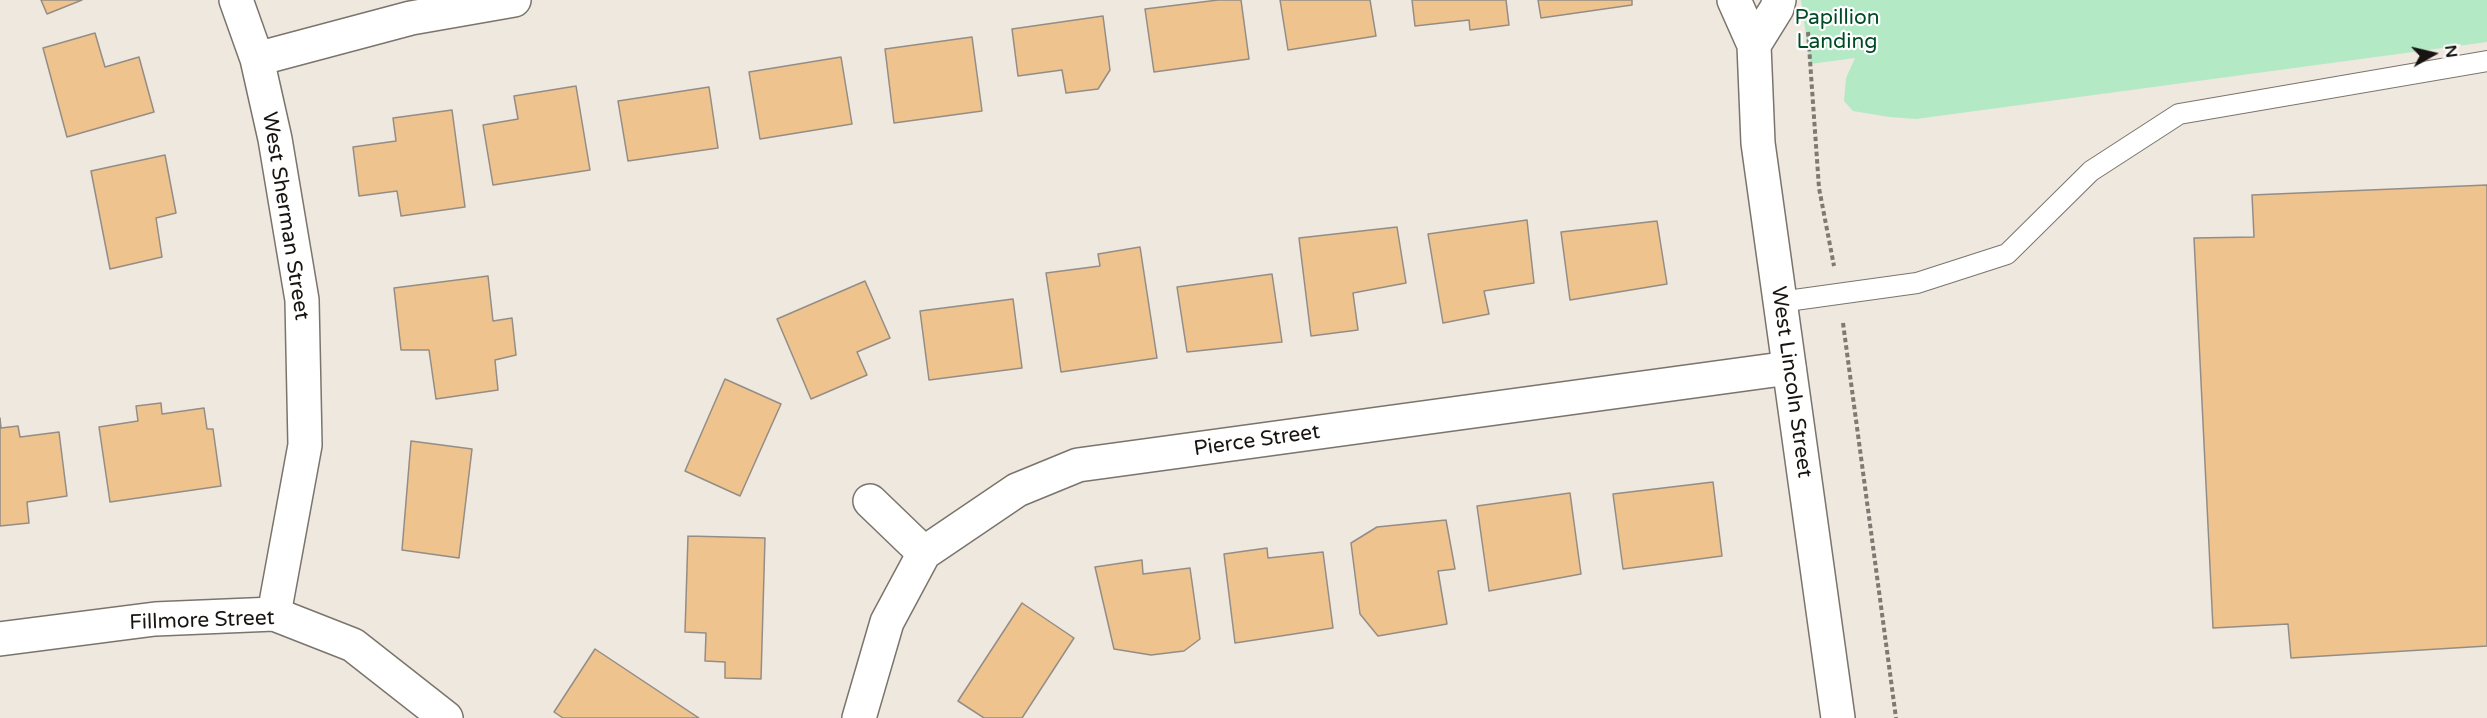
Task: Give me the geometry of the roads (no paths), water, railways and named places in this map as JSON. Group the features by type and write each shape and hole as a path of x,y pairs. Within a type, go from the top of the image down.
{"street":[{"name":"West Sherman Street","path":"236,0 257,59 275,139 302,300 305,445 274,614"},
{"path":"257,59 411,18 514,0"},
{"name":"West Lincoln Street","path":"1734,0 1754,45 1758,143 1838,718"},
{"path":"1754,45 1777,8 1779,0"},
{"name":"Pierce Street","path":"859,718 887,622 924,553 1017,490 1078,465 1790,368"},
{"path":"870,501 924,553"},
{"name":"Fillmore Street","path":"0,639 155,619 274,614 353,645 446,718"}],"lane":[{"path":"1780,302 1917,283 2007,254 2091,171 2179,114 2487,61"}],"park label":[{"name":"Papillion Landing","path":"1837,30"}]}
